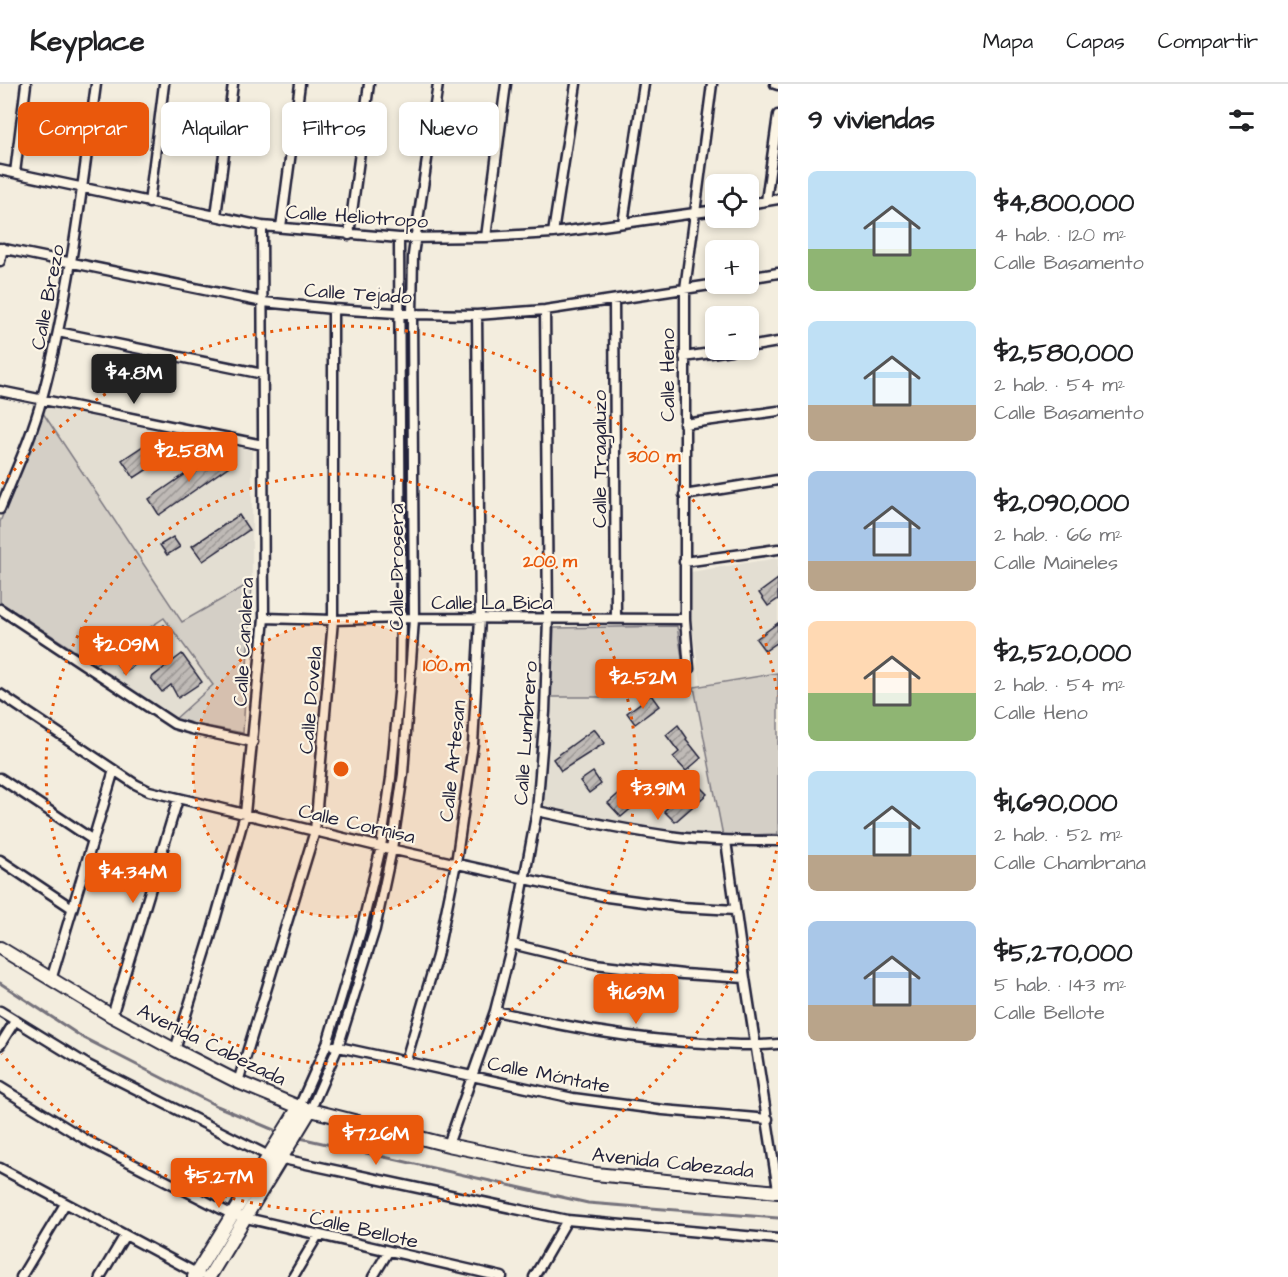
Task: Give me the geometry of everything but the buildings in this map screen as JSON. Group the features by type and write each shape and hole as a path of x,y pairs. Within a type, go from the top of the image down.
{"main road":[{"name":"Avenida Cabezada","path":"0,948 112,1016 175,1050 238,1082 305,1108 448,1144 595,1174 778,1191"},
{"path":"198,1276 239,1217 305,1108"},
{"path":"209,1277 239,1217"}],"street":[{"path":"15,173 26,84"},
{"name":"Calle Brezo","path":"0,509 30,436 42,399 58,332 72,263 96,84"},
{"path":"149,203 164,84"},
{"path":"216,216 233,84"},
{"path":"281,227 300,84"},
{"path":"349,235 369,84"},
{"name":"Calle Drosera","path":"305,1108 338,1047 375,928 392,849 403,774 414,619 412,314 415,237 438,84"},
{"path":"486,237 506,84"},
{"path":"553,233 576,84"},
{"path":"623,223 644,84"},
{"name":"Calle Heno","path":"689,669 684,562 685,289 712,84"},
{"path":"766,201 778,115"},
{"name":"Calle Heliotropo","path":"0,170 262,226 399,238 486,237 553,233 705,212"},
{"path":"759,202 778,199"},
{"name":"Calle Canalera","path":"175,1050 245,814 253,742 264,618 262,226"},
{"name":"Calle Drosera","path":"305,1108 361,931 381,847 391,778 400,683 401,618 399,238"},
{"path":"0,261 1,248"},
{"name":"Calle Tejado","path":"1,248 263,302 412,314 477,315 545,310 705,286"},
{"path":"759,276 778,273"},
{"name":"Calle Tragaluzo","path":"614,300 616,618"},
{"name":"Calle Dovela","path":"238,1082 315,831 333,620 333,309"},
{"name":"Calle Lumbrero","path":"448,1144 495,1011 526,879 537,811 545,712 548,618 545,310"},
{"name":"Calle Artesan","path":"406,1060 437,956 456,863 473,744 480,618 477,315"},
{"path":"58,332 264,374"},
{"path":"759,345 778,342"},
{"path":"684,357 705,354"},
{"path":"0,391 263,445"},
{"path":"684,424 778,411"},
{"path":"684,495 778,480"},
{"path":"684,562 778,549"},
{"path":"0,609 174,724 253,742"},
{"name":"Calle La Bica","path":"264,618 685,620"},
{"name":"Calle Cornisa","path":"0,694 149,791 178,800 607,897 735,910"},
{"path":"51,980 114,770"},
{"path":"0,778 93,840"},
{"path":"112,1016 178,800"},
{"path":"537,811 628,830 679,837 726,841 778,841"},
{"path":"726,841 744,978 778,1191"},
{"path":"0,860 72,908"},
{"path":"512,944 595,964 683,975 744,978"},
{"path":"0,1011 88,1065 275,1158 567,1220 778,1239"},
{"path":"495,1011 588,1031 657,1041 755,1046 778,1044"},
{"path":"0,1045 15,1021"},
{"name":"Calle Móntate","path":"327,1044 573,1098 663,1110 768,1119"},
{"name":"Calle Bellote","path":"0,1088 88,1141 239,1217 502,1277"},
{"path":"1,1173 125,1235 198,1276"},
{"path":"21,1277 65,1204"},
{"path":"534,1277 567,1220"},
{"path":"100,1277 125,1235"},
{"path":"293,1277 318,1235"},
{"path":"373,1277 388,1252"},
{"path":"454,1277 460,1268"}],"shaded area":[{"path":"46,407 252,450 252,582 183,622 43,413"},
{"path":"43,413 182,622 252,582 243,733 174,720 213,685 164,618 95,664 0,602 0,522"},
{"path":"778,558 778,673 701,685 692,626 690,572"},
{"path":"164,618 213,685 174,720 95,664"},
{"path":"677,626 687,688 610,697 551,697 554,628"},
{"path":"778,673 778,834 723,836 694,687"},
{"path":"694,687 723,836 683,836 599,821 541,804 551,697 610,697"}],"waterway":[{"path":"0,983 82,1037 217,1106 274,1130"},
{"path":"300,1138 588,1203 778,1218"}]}
